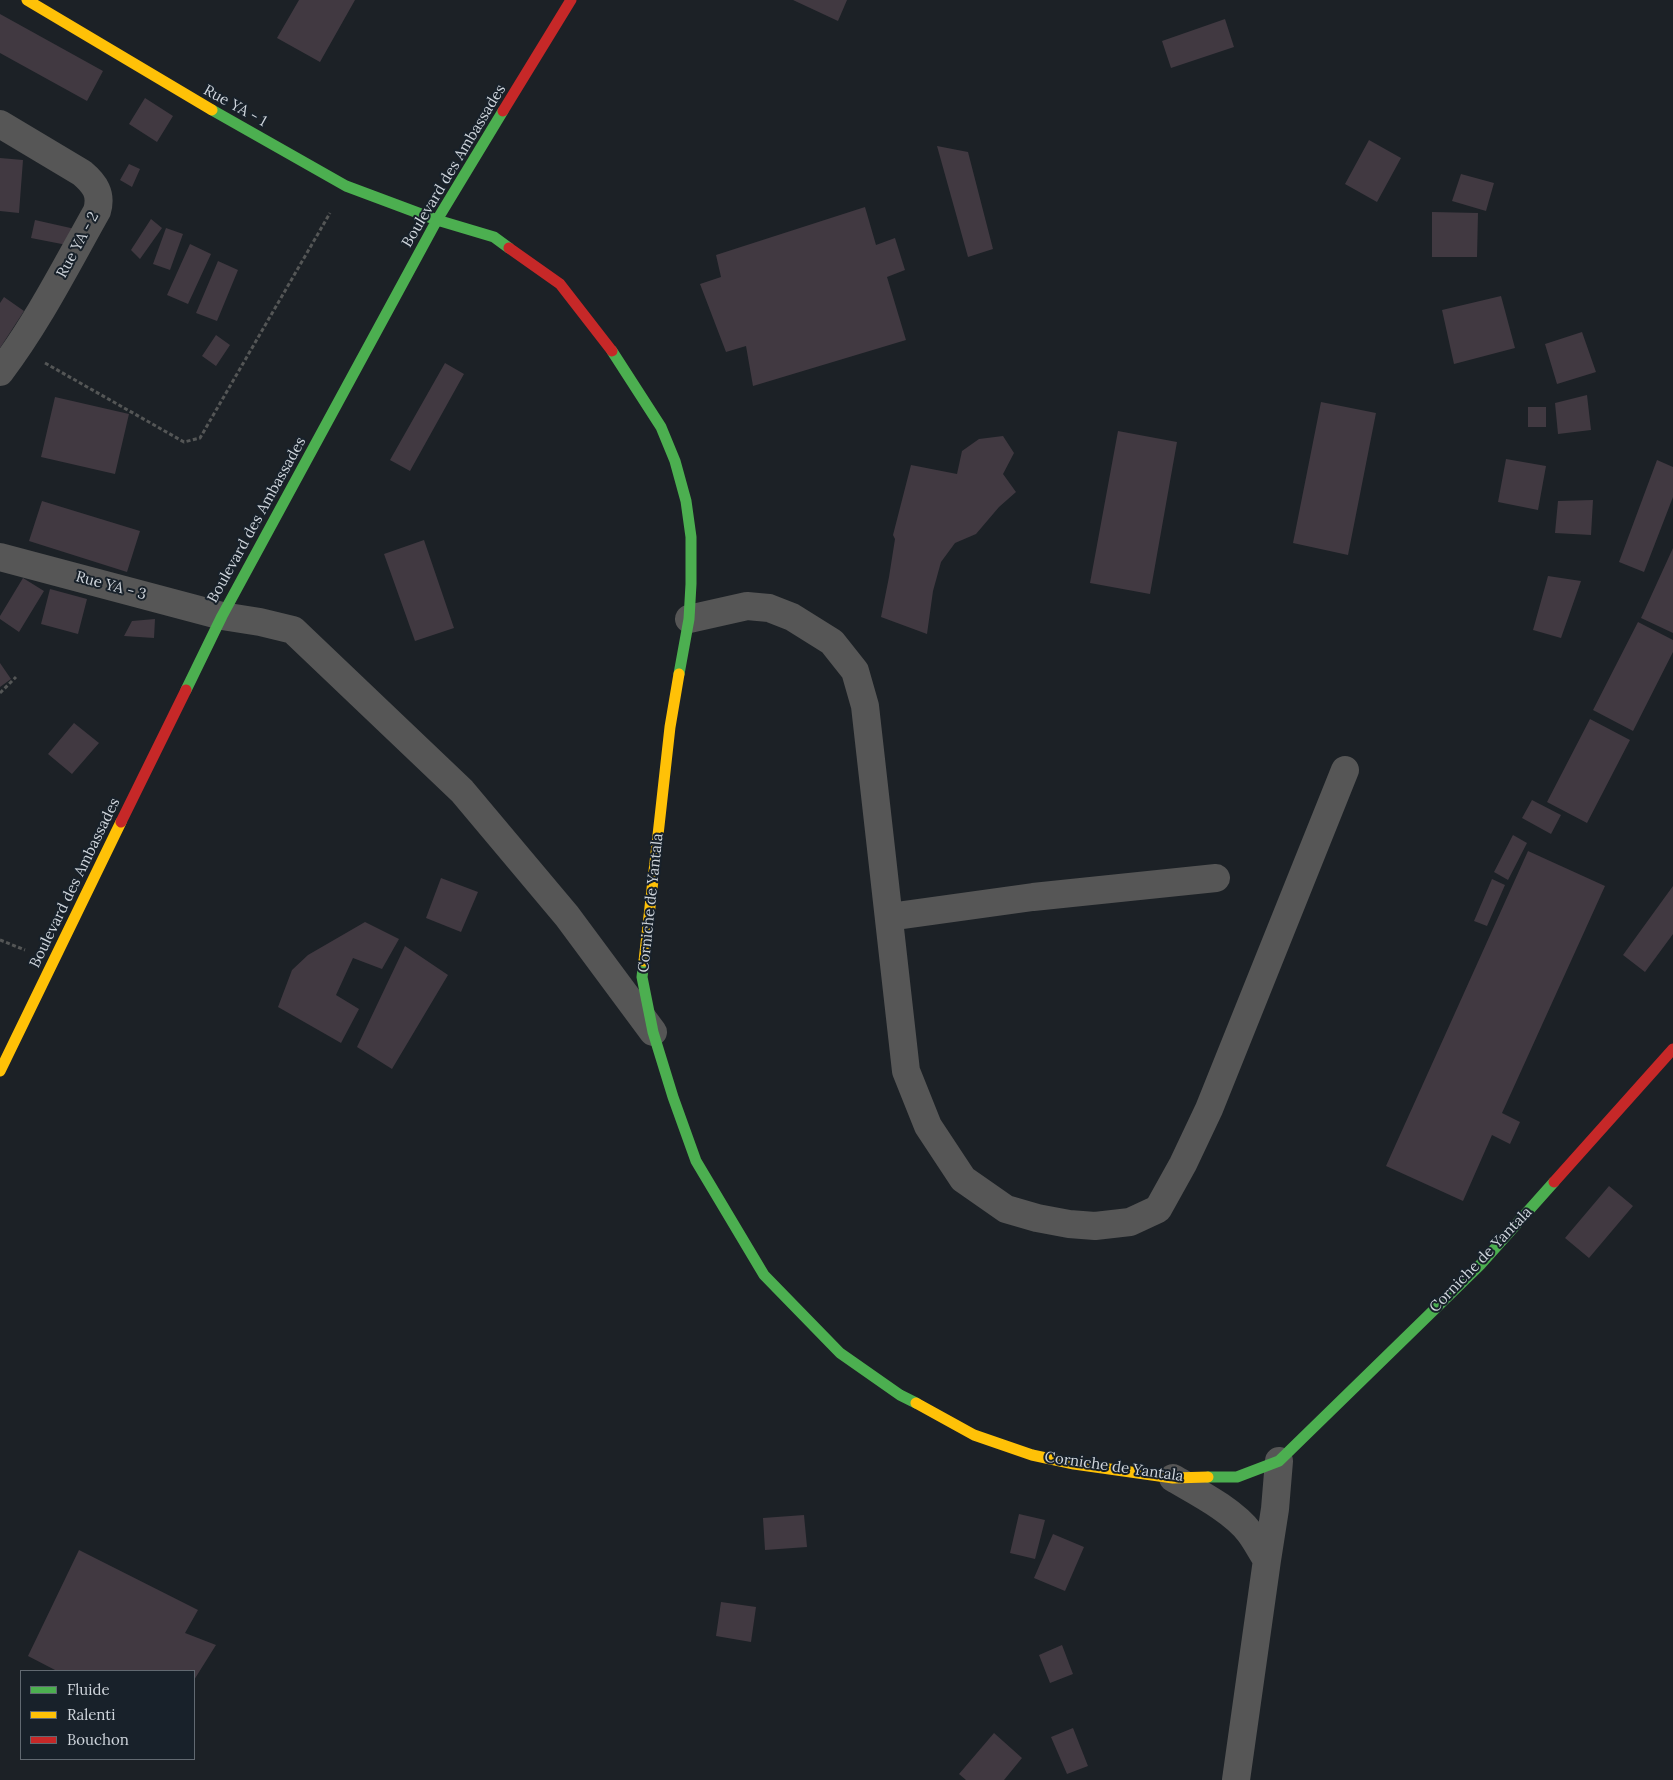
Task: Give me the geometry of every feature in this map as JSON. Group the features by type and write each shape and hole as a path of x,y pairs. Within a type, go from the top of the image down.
{"street":[{"name":"Rue YA - 1","path":"27,0 178,92 346,186 437,220"},
{"name":"Boulevard des Ambassades","path":"0,1071 222,616 437,220 570,0"},
{"name":"Rue YA - 2","path":"0,124 82,173 93,182 98,191 99,203 97,211 54,288 18,348 0,372"},
{"name":"Corniche de Yantala","path":"437,220 494,237 560,284 614,354 661,427 675,460 686,501 691,537 691,584 689,619 670,728 642,976 653,1032 673,1097 696,1161 764,1275 840,1353 900,1395 974,1435 1032,1455 1074,1464 1173,1478 1237,1477 1279,1461 1480,1265 1673,1049"},
{"name":"Rue YA - 3","path":"0,557 222,616 294,630 462,791 567,916 653,1032"},
{"path":"689,619 747,606 769,608 792,618 832,642 855,670 865,706 906,1071 928,1126 963,1179 1006,1209 1037,1218 1069,1224 1095,1226 1130,1222 1158,1209 1183,1164 1209,1109 1345,770"},
{"path":"889,918 1033,897 1216,878"},
{"path":"1236,1780 1275,1509 1279,1461"},
{"path":"1173,1478 1208,1498 1234,1517 1249,1531 1267,1560"}],"path":[{"path":"18,348 184,442 200,438 346,186"},
{"path":"0,693 16,677"}],"building":[{"path":"299,0 355,0 320,62 277,38"},
{"path":"793,0 847,0 838,21"},
{"path":"0,14 103,71 87,101 0,53"},
{"path":"1225,19 1234,47 1171,68 1162,41"},
{"path":"145,98 173,116 157,142 129,124"},
{"path":"1369,140 1401,158 1377,202 1345,184"},
{"path":"937,146 968,152 993,249 968,257"},
{"path":"0,158 23,160 19,213 0,211"},
{"path":"129,164 140,169 132,187 120,180"},
{"path":"1461,174 1494,183 1486,211 1452,201"},
{"path":"865,207 876,245 895,238 905,270 887,277 906,340 753,386 746,346 726,352 700,284 721,277 716,255"},
{"path":"1432,212 1478,213 1477,257 1432,257"},
{"path":"151,219 162,228 140,259 131,250"},
{"path":"35,220 75,229 72,246 31,238"},
{"path":"166,228 183,234 170,270 153,264"},
{"path":"190,244 211,254 188,304 167,295"},
{"path":"218,261 238,270 217,321 196,313"},
{"path":"1501,296 1515,348 1454,364 1442,310"},
{"path":"4,297 24,311 0,348 0,303"},
{"path":"1582,332 1596,372 1557,384 1545,344"},
{"path":"216,335 230,345 216,366 202,356"},
{"path":"445,363 464,374 410,471 390,460"},
{"path":"1587,395 1591,430 1558,434 1555,403"},
{"path":"55,397 129,414 115,474 41,457"},
{"path":"1321,402 1376,413 1348,555 1293,543"},
{"path":"1528,407 1546,407 1546,427 1528,427"},
{"path":"1118,431 1177,442 1150,594 1090,583"},
{"path":"1003,436 1014,453 1003,474 1016,492 999,507 976,534 955,543 941,562 933,591 927,634 881,617 895,539 893,535 911,465 957,474 962,451 979,439"},
{"path":"1506,459 1546,466 1538,510 1498,502"},
{"path":"1657,460 1673,467 1673,497 1644,572 1619,562"},
{"path":"1593,500 1591,535 1555,533 1558,501"},
{"path":"42,501 140,531 127,572 29,541"},
{"path":"424,540 454,628 415,641 384,554"},
{"path":"1673,548 1673,633 1641,618"},
{"path":"1548,576 1581,581 1561,638 1533,630"},
{"path":"23,578 44,591 19,632 0,619 0,616"},
{"path":"50,589 87,599 78,634 41,624"},
{"path":"155,619 154,638 124,636 132,621"},
{"path":"1638,622 1673,640 1673,652 1633,731 1593,710"},
{"path":"0,663 11,679 0,687"},
{"path":"1590,719 1630,740 1587,823 1547,802"},
{"path":"74,723 99,743 72,774 48,754"},
{"path":"1532,800 1561,815 1551,834 1522,818"},
{"path":"1513,835 1527,843 1508,880 1494,872"},
{"path":"1528,851 1605,886 1502,1113 1520,1122 1510,1144 1492,1135 1463,1201 1386,1166"},
{"path":"441,878 478,892 461,932 426,918"},
{"path":"1492,879 1505,885 1487,926 1474,921"},
{"path":"1673,886 1673,934 1645,972 1623,955"},
{"path":"365,922 399,939 382,969 353,958 336,995 359,1009 341,1043 278,1007 292,970 308,955"},
{"path":"405,946 448,975 392,1069 357,1047"},
{"path":"1609,1186 1633,1206 1589,1258 1565,1238"},
{"path":"1019,1514 1045,1520 1035,1559 1010,1553"},
{"path":"804,1515 807,1547 765,1550 763,1518"},
{"path":"1053,1534 1084,1547 1065,1591 1034,1578"},
{"path":"79,1550 198,1610 185,1633 216,1645 195,1678 195,1670 55,1670 28,1656"},
{"path":"721,1602 756,1607 751,1642 716,1636"},
{"path":"1062,1645 1073,1674 1050,1683 1039,1655"},
{"path":"1073,1728 1088,1766 1067,1774 1051,1737"},
{"path":"994,1733 1022,1758 1004,1780 966,1780 959,1774"}],"traffic: fast":[{"path":"212,110 346,186 437,220 494,237 509,248"},
{"path":"186,690 222,616 437,220 503,111"},
{"path":"612,351 661,427 675,461 686,501 691,537 691,584 689,619 679,674"},
{"path":"644,961 642,977 653,1032 673,1097 696,1161 764,1275 840,1353 900,1395 916,1403"},
{"path":"1208,1477 1237,1477 1279,1461 1480,1265 1554,1182"}],"traffic: slow":[{"path":"27,0 212,110"},
{"path":"644,961 670,727 679,674"},
{"path":"0,1071 121,822"},
{"path":"916,1403 974,1435 1032,1455 1074,1464 1173,1478 1208,1477"}],"traffic: jam":[{"path":"503,111 571,0"},
{"path":"509,248 560,284 612,351"},
{"path":"121,822 186,690"},
{"path":"1554,1182 1673,1049"}]}
